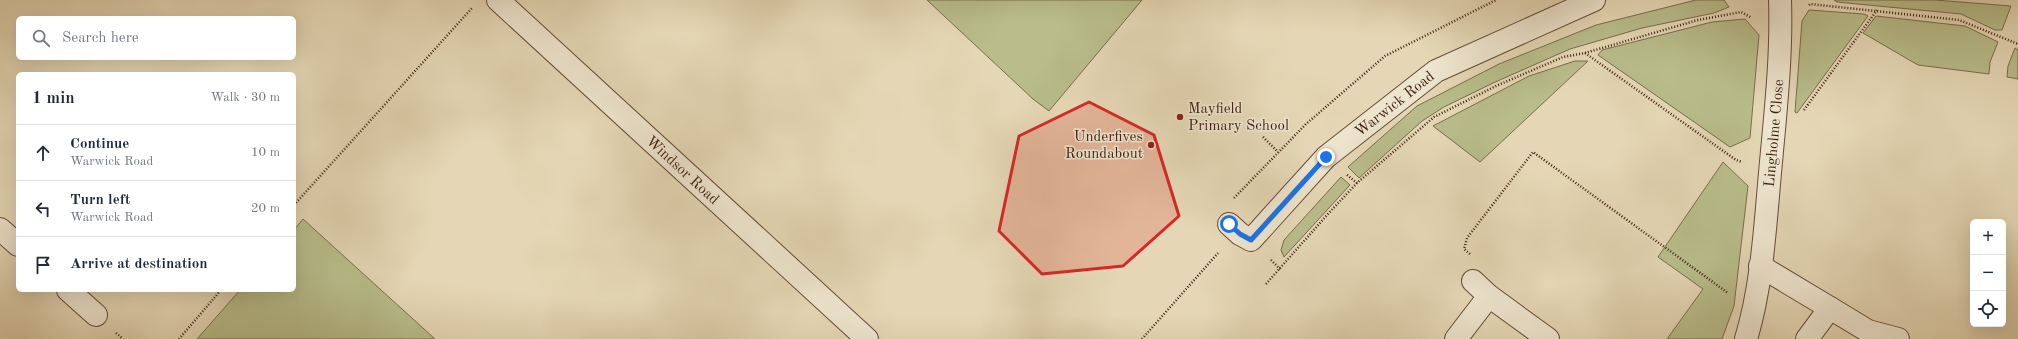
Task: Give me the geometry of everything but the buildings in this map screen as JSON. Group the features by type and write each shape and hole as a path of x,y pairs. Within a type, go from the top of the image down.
{"street":[{"name":"Windsor Road","path":"498,0 867,339"},
{"name":"Warwick Road","path":"1234,229 1251,240 1326,157 1436,71 1594,0"},
{"name":"Lingholme Close","path":"1746,339 1754,312 1760,266 1781,52 1780,0"},
{"path":"0,229 16,243"},
{"path":"1760,266 1868,331 1898,339"},
{"path":"1473,281 1489,296 1548,339"},
{"path":"70,292 96,315"},
{"path":"1456,339 1489,296"},
{"path":"1807,339 1830,308"}],"path":[{"path":"1230,202 1306,124 1385,56 1496,0"},
{"path":"1806,7 1810,4 1960,20 2018,44"},
{"path":"296,203 474,5"},
{"path":"1802,114 1877,10"},
{"path":"1266,284 1357,183 1434,117 1523,74 1564,57 1585,53 1698,20 1741,12 1755,20"},
{"path":"1585,53 1736,160 1747,163"},
{"path":"1263,137 1278,152"},
{"path":"1467,238 1533,152 1754,312"},
{"path":"1142,339 1221,250 1234,229"},
{"path":"180,339 219,292"}],"highlighted area":[{"path":"1089,102 1154,135 1179,216 1123,266 1042,274 999,231 1019,136"}],"green space":[{"path":"927,0 1142,0 1049,111 1033,99"},
{"path":"1696,0 1724,0 1729,7 1714,13 1642,28 1570,49 1493,83 1444,107 1422,121 1359,178 1348,167 1417,106 1499,64 1596,25"},
{"path":"1834,0 1935,0 2011,6 2002,30 1995,30 1961,14 1837,2"},
{"path":"1809,10 1864,14 1868,16 1797,113 1795,112 1802,21"},
{"path":"1876,16 1965,26 1998,42 1990,62 1989,74 1918,65 1863,33"},
{"path":"1745,19 1759,35 1750,138 1730,147 1598,55 1602,50 1712,22"},
{"path":"2015,48 2018,50 2018,79 2007,77 2008,66"},
{"path":"1575,61 1588,61 1480,162 1433,126 1529,76"},
{"path":"1723,162 1748,186 1734,306 1722,339 1667,339 1703,289 1658,257"},
{"path":"1341,177 1350,185 1284,257 1281,250 1284,240"},
{"path":"303,219 435,339 197,339 238,292 296,292 296,228"}],"place":[{"name":"Mayfield Primary School","path":"1180,117"},
{"name":"Underfives Roundabout","path":"1151,145"}],"route":[{"path":"1229,224 1240,234 1251,240 1326,157"}]}
